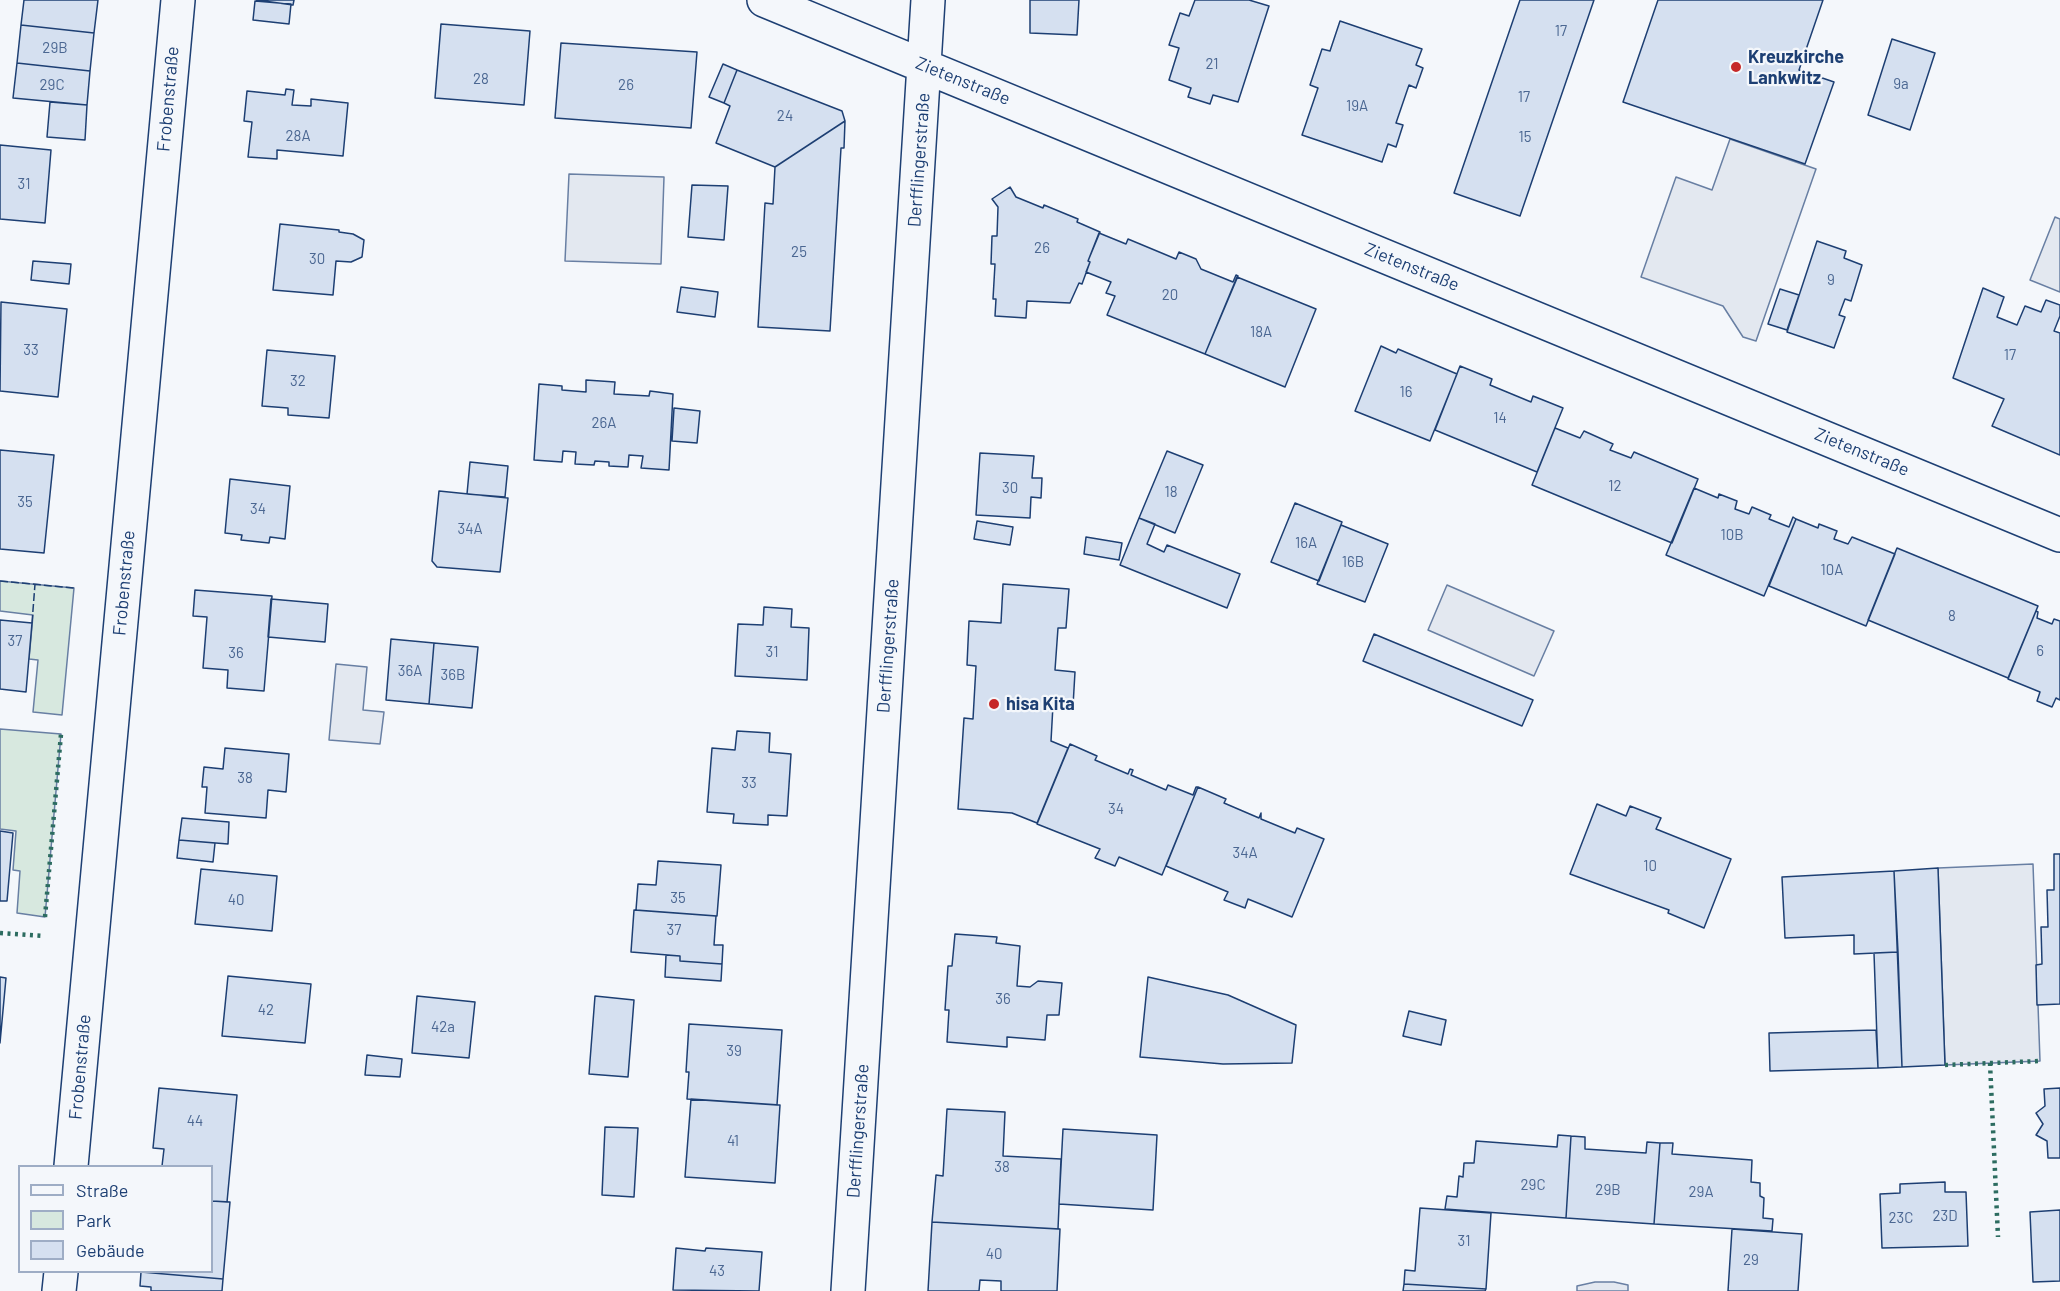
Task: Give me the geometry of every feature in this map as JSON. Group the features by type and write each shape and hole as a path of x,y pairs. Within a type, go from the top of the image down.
{"street":[{"name":"Frobenstraße","path":"71,1165 177,0"},
{"name":"Zietenstraße","path":"764,0 2060,535"},
{"name":"Derfflingerstraße","path":"848,1291 928,0"},
{"path":"59,1291 61,1273"}],"green space":[{"path":"0,581 74,588 62,715 33,712 38,660 29,659 33,615 0,611"},
{"path":"0,729 61,734 45,917 17,913 20,871 13,870 16,831 0,829"}],"shaded area":[{"path":"1730,139 1816,169 1756,341 1743,337 1723,306 1641,277 1676,177 1712,190"},
{"path":"569,174 664,177 661,264 565,261"},
{"path":"2055,217 2060,219 2060,292 2030,280"},
{"path":"1447,585 1554,631 1534,676 1428,630"},
{"path":"336,664 367,667 363,710 384,712 380,744 329,740"},
{"path":"2033,864 2040,1061 1945,1065 1938,868"},
{"path":"1595,1282 1628,1285 1628,1291 1577,1291 1577,1286"}],"building":[{"path":"24,0 98,0 94,33 21,25"},
{"path":"257,0 294,0 293,5"},
{"path":"1030,0 1079,0 1077,35 1030,33"},
{"path":"1195,0 1249,0 1269,6 1238,102 1213,95 1210,104 1188,97 1191,88 1169,80 1179,48 1169,45 1180,13 1189,16"},
{"path":"1520,0 1594,0 1520,216 1454,193"},
{"path":"1658,0 1823,0 1799,70 1834,82 1805,164 1623,102"},
{"path":"255,1 291,4 289,24 253,20"},
{"path":"1340,21 1422,49 1416,65 1423,68 1416,88 1409,85 1396,123 1403,125 1396,147 1388,144 1382,162 1302,135 1318,88 1310,85 1322,49 1330,51"},
{"path":"441,24 530,31 524,105 435,98"},
{"path":"21,25 94,33 90,71 17,63"},
{"path":"1892,39 1935,53 1910,130 1868,115"},
{"path":"561,43 697,52 691,128 555,118"},
{"path":"17,63 90,71 87,105 13,98"},
{"path":"723,64 737,70 724,103 709,97"},
{"path":"737,70 842,111 845,121 775,167 716,143 730,106 724,103"},
{"path":"286,89 294,90 292,105 311,106 311,99 348,103 343,156 277,150 277,159 248,157 252,122 244,121 247,91 285,95"},
{"path":"50,102 87,105 85,140 47,137"},
{"path":"845,121 844,148 841,148 830,331 758,327 765,203 773,204 775,167"},
{"path":"0,145 51,150 45,223 0,219"},
{"path":"692,185 728,186 724,240 688,237"},
{"path":"1010,187 1016,197 1043,208 1044,205 1078,219 1077,222 1100,232 1088,261 1090,262 1082,284 1079,283 1070,303 1027,301 1026,318 995,316 996,299 993,299 995,264 991,264 992,236 997,236 998,207 992,199"},
{"path":"280,224 339,230 339,232 353,234 364,240 362,257 351,262 336,261 333,295 273,290"},
{"path":"1099,233 1126,244 1128,239 1176,259 1179,252 1196,259 1201,269 1233,282 1236,275 1238,276 1205,354 1107,315 1115,296 1106,293 1111,282 1086,272"},
{"path":"1817,241 1846,251 1844,258 1862,265 1851,301 1845,299 1839,315 1845,317 1834,348 1787,332"},
{"path":"33,261 71,264 69,284 31,280"},
{"path":"1237,277 1316,309 1285,387 1205,354"},
{"path":"681,287 718,292 715,317 677,312"},
{"path":"1983,288 2004,297 1997,317 2017,325 2025,306 2041,312 2046,300 2060,305 2060,316 2054,331 2060,333 2060,455 1992,426 2004,399 1953,378"},
{"path":"1780,289 1799,295 1787,330 1768,324"},
{"path":"1,302 67,309 58,397 0,391"},
{"path":"1381,346 1396,353 1398,349 1457,374 1430,441 1355,411"},
{"path":"267,350 335,356 329,418 288,415 288,408 262,406"},
{"path":"1460,366 1492,379 1490,385 1531,402 1533,396 1563,408 1537,472 1435,430"},
{"path":"586,380 615,382 614,394 649,396 650,391 673,394 669,470 641,468 643,456 629,455 628,467 609,466 609,462 595,461 594,465 575,464 576,452 563,451 562,462 534,460 539,384 562,386 562,390 586,392"},
{"path":"674,408 700,411 697,443 672,441"},
{"path":"1555,428 1580,438 1584,431 1613,444 1610,450 1631,458 1634,452 1698,479 1672,543 1532,485"},
{"path":"0,450 54,455 44,553 0,549"},
{"path":"1167,451 1203,465 1175,533 1139,518"},
{"path":"980,453 1034,456 1032,478 1042,478 1041,498 1031,497 1030,518 976,515"},
{"path":"470,462 508,466 505,497 467,494"},
{"path":"230,479 290,486 285,539 270,537 269,543 241,540 242,535 225,533"},
{"path":"1694,488 1718,498 1719,494 1737,501 1735,509 1749,514 1752,507 1771,515 1769,519 1789,527 1793,517 1796,519 1764,596 1666,555"},
{"path":"439,491 508,498 500,572 437,567 432,561"},
{"path":"1295,503 1342,522 1319,581 1271,562"},
{"path":"1139,518 1155,524 1147,544 1164,552 1167,545 1240,574 1227,608 1120,565"},
{"path":"1796,519 1818,528 1819,524 1837,531 1834,539 1848,544 1852,537 1895,554 1866,626 1769,586"},
{"path":"977,521 1013,527 1010,545 974,539"},
{"path":"1341,525 1388,544 1365,602 1317,584"},
{"path":"1086,537 1122,543 1119,560 1084,554"},
{"path":"1897,548 2038,606 2008,678 1868,620"},
{"path":"1003,584 1069,589 1066,628 1058,628 1055,670 1075,672 1073,706 1053,705 1051,741 1068,748 1037,823 1012,813 958,809 964,718 973,719 976,666 967,665 969,621 1001,623"},
{"path":"195,590 272,596 264,691 227,688 228,670 203,668 207,617 193,616"},
{"path":"271,599 328,604 325,642 268,637"},
{"path":"764,607 792,609 791,627 809,628 807,680 735,676 738,624 763,625"},
{"path":"2036,611 2038,612 2037,618 2052,624 2054,619 2060,621 2060,700 2056,698 2052,707 2037,701 2040,692 2008,679"},
{"path":"0,620 32,623 26,692 0,689"},
{"path":"1374,634 1533,700 1522,726 1363,661"},
{"path":"391,639 434,643 429,704 386,700"},
{"path":"434,643 478,647 472,708 429,704"},
{"path":"737,731 770,733 769,752 791,754 787,816 768,815 768,825 733,823 734,814 707,812 712,748 735,750"},
{"path":"1070,744 1097,756 1095,760 1128,774 1130,769 1133,770 1131,775 1166,790 1168,785 1193,795 1198,787 1162,875 1119,857 1115,866 1095,858 1100,849 1037,824"},
{"path":"225,748 289,754 286,792 268,790 266,818 205,813 207,787 202,787 204,767 223,769"},
{"path":"1198,787 1226,799 1224,803 1259,818 1261,813 1261,819 1295,833 1297,828 1324,839 1292,917 1248,899 1245,908 1224,900 1228,892 1166,866"},
{"path":"1597,804 1626,816 1630,806 1661,818 1656,829 1731,859 1704,928 1668,913 1669,910 1570,874"},
{"path":"182,818 229,822 228,844 179,840"},
{"path":"0,831 13,833 7,901 0,901"},
{"path":"179,840 215,843 213,862 177,858"},
{"path":"2054,854 2060,854 2060,1004 2037,1005 2036,965 2042,964 2041,927 2048,927 2047,890 2054,890"},
{"path":"658,861 721,865 717,916 636,910 638,884 656,885"},
{"path":"1938,868 1945,1065 1902,1067 1894,871"},
{"path":"201,869 277,876 272,931 195,924"},
{"path":"1894,871 1898,952 1854,954 1854,935 1785,938 1782,877"},
{"path":"634,910 716,916 714,945 723,945 722,964 680,961 680,956 631,952"},
{"path":"955,934 997,937 996,943 1020,946 1017,986 1030,987 1038,981 1062,983 1059,1015 1047,1015 1045,1040 1007,1037 1007,1047 947,1042 949,1010 945,1010 948,966 952,966"},
{"path":"1898,952 1902,1067 1878,1068 1874,953"},
{"path":"666,955 680,956 680,961 722,964 721,981 665,977"},
{"path":"228,976 311,984 305,1043 222,1036"},
{"path":"0,977 6,978 0,1043"},
{"path":"1148,977 1228,995 1296,1025 1292,1063 1223,1064 1140,1057"},
{"path":"417,996 475,1002 469,1058 412,1053"},
{"path":"595,996 634,1000 628,1077 589,1074"},
{"path":"1409,1011 1446,1020 1441,1045 1403,1036"},
{"path":"689,1024 782,1030 777,1105 687,1099"},
{"path":"1876,1030 1878,1068 1770,1071 1769,1033"},
{"path":"367,1055 402,1059 400,1077 365,1075"},
{"path":"159,1088 237,1095 227,1202 213,1201 213,1165 162,1165 164,1149 153,1148"},
{"path":"2060,1088 2060,1158 2048,1158 2047,1141 2036,1135 2043,1124 2036,1113 2045,1106 2044,1089"},
{"path":"691,1099 780,1105 775,1183 685,1177"},
{"path":"947,1109 1005,1112 1003,1156 1061,1159 1058,1229 932,1222 936,1175 943,1176"},
{"path":"605,1127 638,1128 634,1197 602,1195"},
{"path":"1063,1129 1157,1135 1153,1210 1059,1204"},
{"path":"1558,1135 1571,1136 1566,1218 1445,1209 1447,1196 1457,1197 1459,1176 1463,1177 1464,1163 1474,1163 1476,1141 1557,1147"},
{"path":"1571,1136 1585,1137 1585,1149 1646,1153 1647,1142 1660,1143 1654,1224 1566,1218"},
{"path":"1660,1143 1673,1143 1672,1154 1752,1160 1751,1182 1760,1183 1760,1196 1764,1198 1763,1218 1773,1219 1772,1231 1654,1224"},
{"path":"1945,1182 1945,1192 1966,1192 1968,1246 1882,1248 1880,1194 1900,1193 1900,1184"},
{"path":"213,1201 230,1202 223,1279 153,1273 213,1273"},
{"path":"1420,1208 1491,1213 1486,1289 1404,1284 1405,1270 1415,1271"},
{"path":"2060,1210 2060,1281 2033,1282 2030,1212"},
{"path":"932,1222 1060,1229 1057,1291 1001,1291 1001,1281 980,1280 979,1291 928,1291"},
{"path":"1732,1229 1802,1234 1798,1291 1728,1291"},
{"path":"676,1248 762,1252 759,1291 673,1290"},
{"path":"141,1273 223,1279 222,1291 151,1291 151,1287 140,1286"},
{"path":"1404,1284 1486,1289 1485,1291 1403,1291"}],"hedge":[{"path":"45,917 61,734"},
{"path":"0,933 43,936"},
{"path":"1945,1065 2040,1061"},
{"path":"1990,1063 1998,1237"}],"fence":[{"path":"0,581 74,588"},
{"path":"32,623 35,584"}],"place":[{"name":"Kreuzkirche Lankwitz","path":"1736,67"},
{"name":"hisa Kita","path":"994,704"}]}
